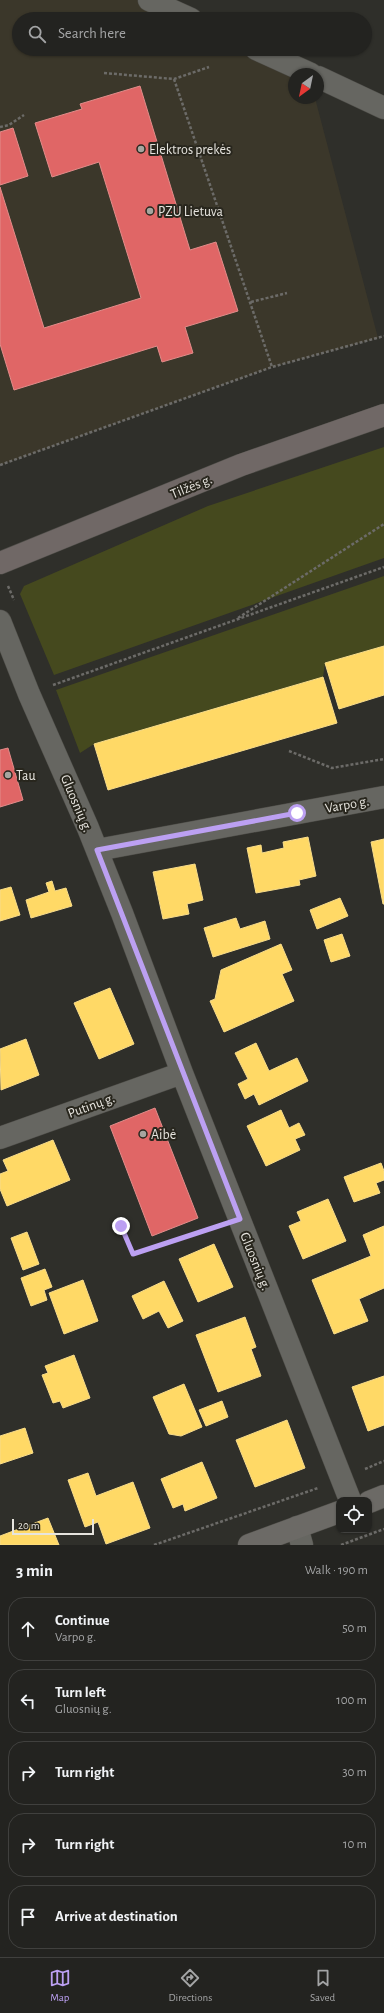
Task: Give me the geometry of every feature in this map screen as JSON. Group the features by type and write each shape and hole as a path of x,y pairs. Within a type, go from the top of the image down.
{"highway":[{"name":"Tilžės g.","path":"0,563 241,465 384,415"}],"main road":[{"path":"372,1501 384,1496"},
{"path":"249,1545 299,1536 336,1514"}],"street":[{"path":"149,0 176,12"},
{"path":"271,56 298,68"},
{"path":"324,80 384,108"},
{"name":"Gluosnių g.","path":"0,621 29,694 97,850 182,1072 349,1497"},
{"name":"Varpo g.","path":"97,850 384,797"},
{"name":"Putinų g.","path":"0,1138 182,1072"}],"path":[{"path":"104,74 174,79 209,67"},
{"path":"174,79 272,367"},
{"path":"0,127 9,126 24,115"},
{"path":"251,302 287,293"},
{"path":"0,465 272,367 384,336"},
{"path":"234,620 384,524"},
{"path":"47,687 384,567"},
{"path":"288,751 332,768 384,759"},
{"path":"121,1226 133,1254 240,1219"},
{"path":"154,1545 230,1517 264,1508 384,1461"},
{"path":"342,1545 384,1529"}],"shaded area":[{"path":"0,0 149,0 176,12 12,12 12,56 267,56 288,70 288,104 317,104 378,338 272,367 0,465"}],"green space":[{"path":"384,447 384,558 54,675 20,594 24,586 208,506"},
{"path":"384,576 384,646 325,663 323,677 94,744 80,753 56,690"}],"building: Homes":[{"path":"384,646 384,695 339,709 325,663"},
{"path":"323,677 337,723 108,790 94,744"},
{"path":"308,837 316,876 299,880 300,885 256,893 247,848 261,845 262,853 284,848 283,842"},
{"path":"384,839 384,904 383,904 371,842"},
{"path":"195,864 203,900 187,904 189,914 163,919 153,872"},
{"path":"52,881 55,891 66,888 72,906 31,918 26,900 49,892 46,883"},
{"path":"11,887 20,915 0,921 0,890"},
{"path":"340,898 348,916 317,929 310,910"},
{"path":"236,918 240,929 265,921 270,939 213,957 204,928"},
{"path":"342,934 350,956 331,962 324,940"},
{"path":"281,944 292,970 282,974 294,1001 224,1032 210,1001 215,999 221,970"},
{"path":"110,988 134,1044 99,1059 74,1003"},
{"path":"26,1039 39,1075 1,1090 0,1049"},
{"path":"256,1043 269,1071 297,1058 308,1081 259,1105 254,1094 245,1099 238,1084 248,1079 235,1053"},
{"path":"281,1110 289,1128 299,1123 305,1135 295,1139 300,1150 266,1166 247,1126"},
{"path":"53,1140 70,1180 7,1206 0,1189 0,1174 8,1171 3,1160"},
{"path":"381,1163 384,1171 384,1180 376,1183 380,1193 354,1202 344,1177"},
{"path":"328,1199 346,1241 303,1259 289,1226 301,1221 297,1212"},
{"path":"384,1226 384,1288 359,1299 368,1321 334,1334 312,1280 371,1256 363,1235"},
{"path":"27,1232 39,1264 23,1270 11,1238"},
{"path":"214,1244 233,1287 198,1302 179,1259"},
{"path":"45,1269 52,1287 44,1290 47,1300 31,1306 21,1278"},
{"path":"83,1280 98,1321 64,1334 49,1293"},
{"path":"164,1281 183,1321 168,1328 159,1311 143,1319 132,1296"},
{"path":"245,1317 256,1347 251,1349 261,1376 218,1392 196,1335"},
{"path":"74,1355 90,1398 63,1408 60,1401 53,1403 42,1375 48,1373 45,1366"},
{"path":"384,1376 384,1425 368,1431 352,1387"},
{"path":"184,1384 202,1427 181,1436 169,1434 153,1397"},
{"path":"222,1401 228,1417 206,1426 199,1410"},
{"path":"287,1420 305,1468 255,1487 236,1440"},
{"path":"25,1428 33,1453 0,1464 0,1436"},
{"path":"202,1462 217,1498 185,1511 183,1504 173,1508 161,1479"},
{"path":"88,1473 96,1496 133,1482 150,1528 106,1544 98,1522 85,1527 68,1480"},
{"path":"48,1518 59,1545 0,1545 0,1536"}],"building: Shops":[{"path":"140,86 190,250 216,242 238,311 185,327 193,353 162,362 157,346 14,390 0,344 0,187 44,328 141,298 99,162 52,177 35,123 82,109 80,104"},
{"path":"13,128 28,176 0,185 0,132"},
{"name":"Tau","path":"8,748 23,800 0,807 0,750"},
{"path":"155,1108 198,1218 152,1236 110,1126"}],"place":[{"name":"Elektros prekės","path":"141,149"},
{"name":"PZU Lietuva","path":"150,211"},
{"name":"Tau","path":"8,775"},
{"name":"Aibė","path":"143,1134"}],"route":[{"path":"121,1226 133,1254 240,1219 97,850 297,813"}]}
